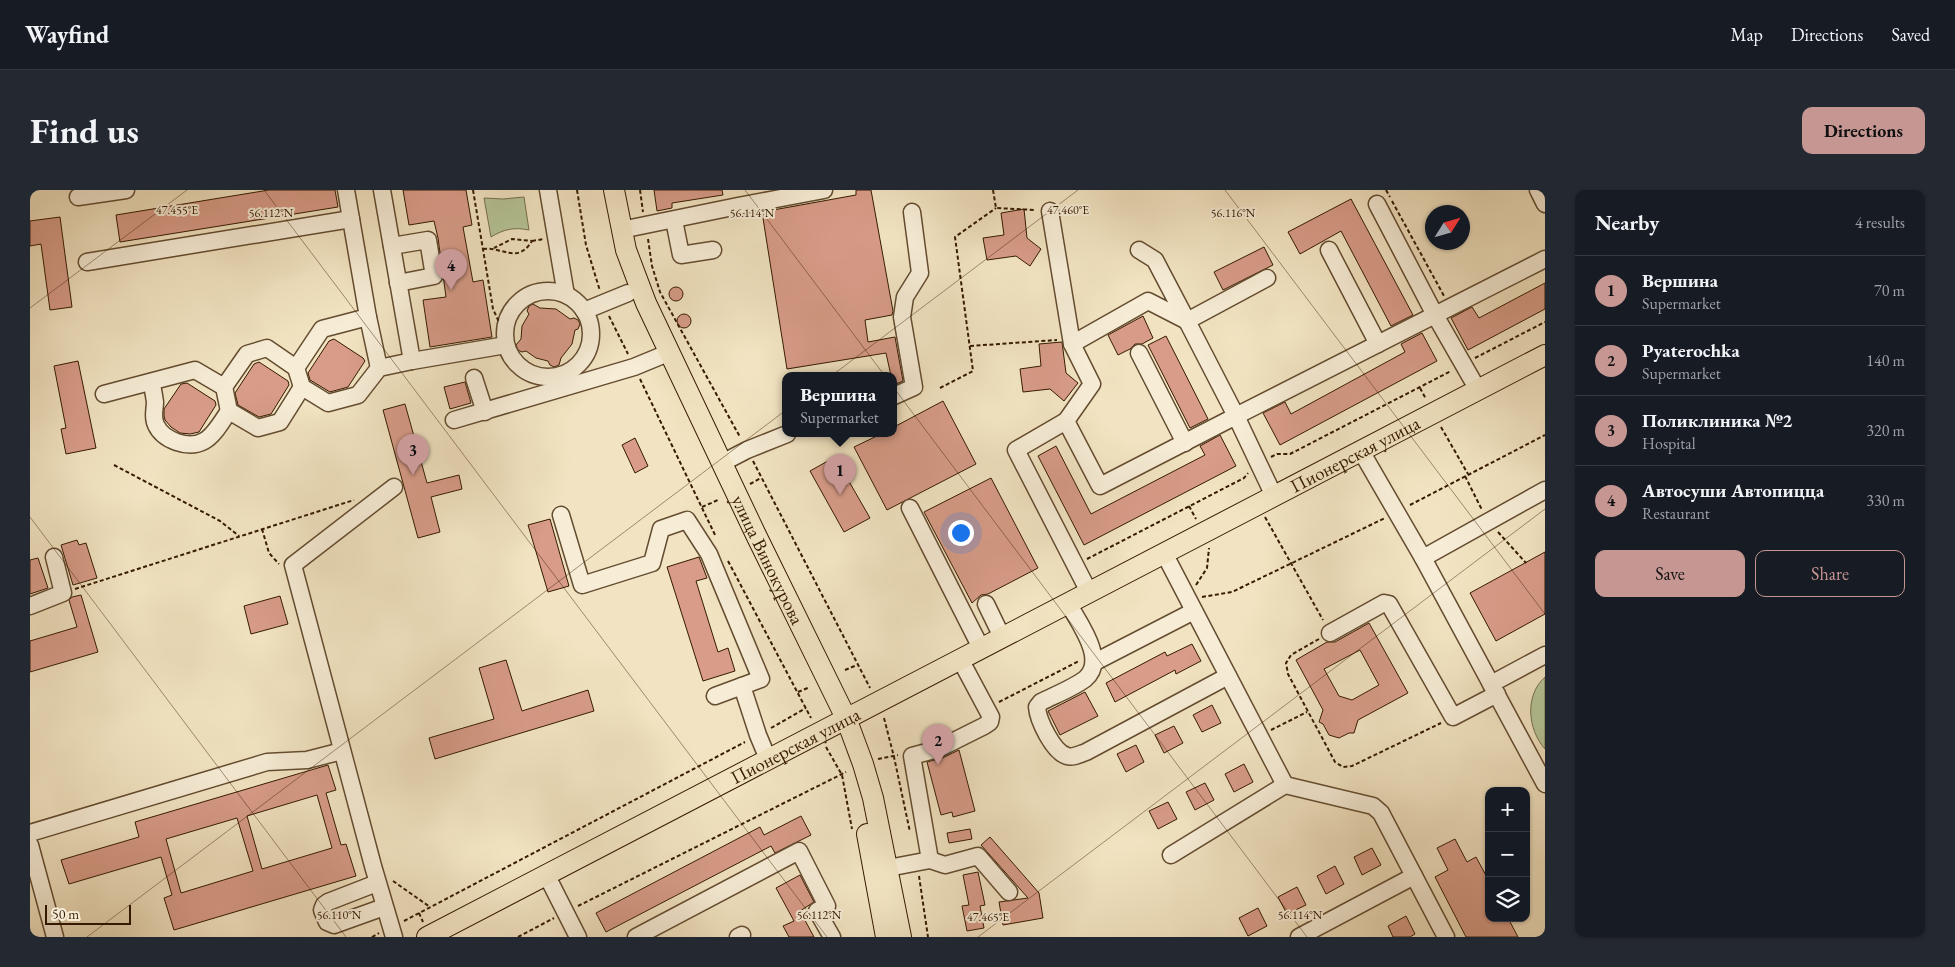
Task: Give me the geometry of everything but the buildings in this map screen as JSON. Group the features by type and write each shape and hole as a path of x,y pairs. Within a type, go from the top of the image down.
{"main road":[{"name":"улица Винокурова","path":"602,190 612,244 628,293 662,355 863,764 873,798 901,937"},
{"name":"улица Винокурова","path":"614,190 621,230 635,278 662,355"},
{"name":"Пионерская улица","path":"427,937 1545,355"},
{"name":"улица Винокурова","path":"841,721 861,800 886,937"}],"street":[{"path":"78,197 126,190"},
{"path":"346,190 368,318 379,368"},
{"path":"382,190 412,361"},
{"path":"548,190 566,295"},
{"path":"621,230 824,190"},
{"path":"1538,190 1545,204"},
{"path":"1377,204 1435,314 1478,390"},
{"path":"1050,211 1072,341 1092,384 1066,421 1016,450 1089,592"},
{"path":"897,395 914,388 902,317 905,297 920,273 912,212"},
{"path":"87,262 351,219"},
{"path":"674,220 681,255 713,250"},
{"path":"392,246 428,240 434,276 398,283"},
{"path":"1139,250 1155,260 1236,416 1258,462 1266,500"},
{"path":"1329,250 1378,344"},
{"path":"1066,421 1100,486 1545,259"},
{"path":"1187,320 1267,278"},
{"path":"542,292 558,292 566,295 584,311 590,328 589,345 582,360 569,372 552,377 544,377 527,372 514,361 506,337 510,314 514,307 527,297 542,292"},
{"path":"584,311 628,293"},
{"path":"1072,341 1148,301 1187,320"},
{"path":"296,368 322,328 368,318"},
{"path":"151,382 155,401 155,424 162,434 188,445 204,441 218,427 229,411 224,387 247,354 267,348 296,368 302,387 328,403 358,395 379,368 506,337"},
{"path":"1139,352 1185,443"},
{"path":"454,420 634,367 662,355"},
{"path":"104,394 195,370 224,387"},
{"path":"474,378 484,412"},
{"path":"229,411 258,428 280,422 302,387"},
{"path":"716,466 782,436"},
{"path":"1361,451 1423,558 1545,784"},
{"path":"392,933 293,565 394,487"},
{"path":"1423,558 1545,490"},
{"path":"910,508 981,648"},
{"path":"561,515 582,585 652,563 661,529 688,520 709,554 761,679 715,696"},
{"path":"1164,553 1285,785"},
{"path":"30,606 63,593 54,557"},
{"path":"1068,603 1094,656 1091,672 1085,679 1041,702 1037,707 1038,715 1052,743 1058,751 1066,756 1073,757 1086,752 1228,676"},
{"path":"1330,633 1384,603 1389,604 1453,718 1545,655"},
{"path":"986,604 1002,637"},
{"path":"1094,656 1191,605"},
{"path":"924,861 912,756 938,749 984,726 990,722 991,717 988,708 960,659"},
{"path":"742,686 768,759"},
{"path":"30,833 267,762 307,760 342,751"},
{"path":"1171,855 1285,785 1373,806 1381,813 1446,937"},
{"path":"30,845 56,937"},
{"path":"636,937 799,851 827,906 817,911 832,937"},
{"path":"888,868 924,861 945,866 978,856 1009,892"},
{"path":"546,874 578,937"},
{"path":"1299,937 1414,876"},
{"path":"377,883 328,902 324,905 323,913 327,922 334,925 384,907"}],"path":[{"path":"473,190 493,309 506,337"},
{"path":"577,190 586,245 604,303 718,541"},
{"path":"993,190 996,208"},
{"path":"1386,190 1450,307"},
{"path":"940,388 973,370 955,237 996,208 1050,211"},
{"path":"483,249 494,248 512,239 532,241 526,248 514,254 506,254 494,248"},
{"path":"1076,565 1244,478 1258,462 1277,454 1290,454 1545,322"},
{"path":"970,346 1072,341"},
{"path":"1420,388 1468,474"},
{"path":"1191,605 1232,592 1396,513 1545,435"},
{"path":"114,465 220,521 239,536"},
{"path":"748,485 761,478"},
{"path":"63,593 357,499"},
{"path":"701,508 718,500"},
{"path":"1266,500 1290,563 1330,633 1291,655 1286,663 1288,674 1335,762 1343,767 1352,766 1453,718"},
{"path":"262,529 269,553 280,565 293,565"},
{"path":"726,558 814,723"},
{"path":"988,708 1086,657 1094,656"},
{"path":"845,670 857,664"},
{"path":"798,692 810,687"},
{"path":"372,937 392,933 430,907 806,708"},
{"path":"1259,736 1307,712"},
{"path":"882,713 894,757 910,834"},
{"path":"873,759 894,757 902,753"},
{"path":"518,937 846,772"},
{"path":"924,861 928,937"},
{"path":"373,866 430,907"}],"green space":[{"path":"524,197 529,230 509,229 491,237 484,198"},
{"path":"1545,677 1545,749 1539,741 1532,723 1531,703 1538,685"}],"place":[{"name":"Автосуши Автопицца","path":"451,290"},
{"name":"Поликлиника №2","path":"413,475"},
{"name":"Вершина","path":"840,495"},
{"name":"Pyaterochka","path":"938,765"}]}
